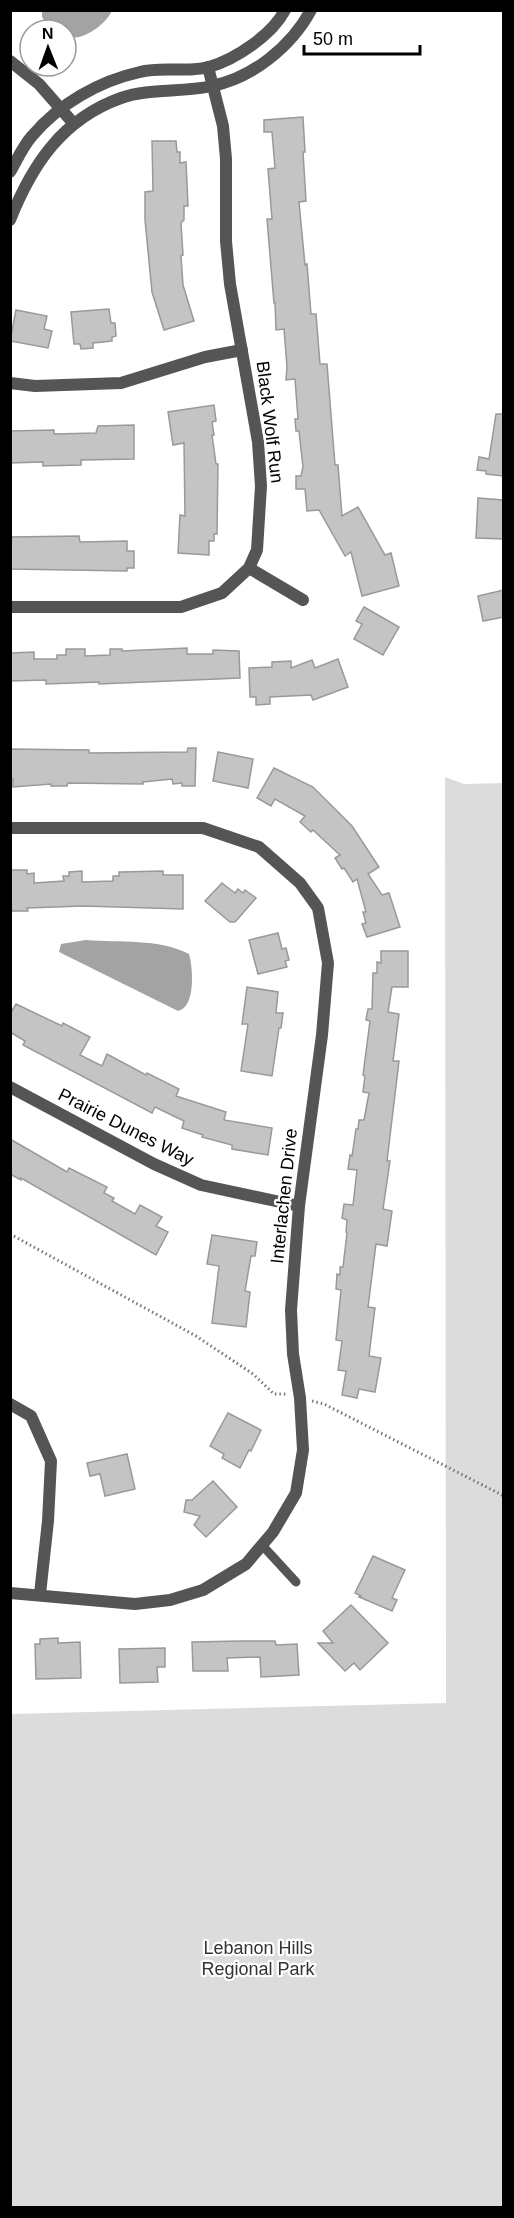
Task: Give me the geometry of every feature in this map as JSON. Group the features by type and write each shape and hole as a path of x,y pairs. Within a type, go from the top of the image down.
{"street":[{"path":"10,172 31,137 60,109 99,85 142,71 208,67 254,45 280,19 285,10"},
{"path":"10,220 21,192 41,158 74,124 120,99 151,91 213,86 245,75 268,60 287,42 306,20 311,10"},
{"path":"10,61 39,84 74,124"},
{"name":"Black Wolf Run","path":"208,67 223,126 226,159 226,241 230,284 258,442 261,486 257,550 249,568"},
{"path":"10,383 34,386 121,383 205,357 242,350"},
{"path":"10,607 181,607 222,593 249,568 303,600"},
{"name":"Interlachen Drive","path":"10,828 203,828 259,847 300,883 318,909 328,963 322,1035 299,1206 291,1310 303,1450 296,1494 273,1532 246,1564 203,1590 170,1600 135,1604 10,1593"},
{"name":"Prairie Dunes Way","path":"10,1087 154,1164 201,1185 299,1206"},
{"path":"10,1404 31,1416 51,1461 48,1521 40,1594"}],"lane":[{"path":"262,1545 297,1582"}],"path":[{"path":"10,1234 196,1336 253,1374 274,1394 287,1394 324,1404 504,1496"}],"green space":[{"name":"Lebanon Hills Regional Park","path":"445,777 464,784 504,783 503,2207 11,2207 11,1714 446,1703"}],"shaded area":[{"path":"42,10 112,11 93,31 78,37 78,18 42,17"},
{"path":"86,940 152,943 189,954 192,986 188,1002 178,1011 59,952 61,944"}],"building":[{"path":"303,117 306,201 299,202 305,265 307,264 311,314 316,314 320,364 327,364 335,465 338,465 342,516 358,507 385,555 391,553 399,586 362,596 351,552 345,556 319,510 307,511 305,489 296,489 296,476 301,476 303,467 299,431 296,431 295,419 298,419 295,379 286,380 284,329 276,330 267,219 272,219 268,169 275,168 272,132 264,132 264,120"},
{"path":"152,141 176,141 177,152 180,152 180,163 186,162 188,206 184,206 184,220 181,223 183,255 181,256 183,285 194,321 164,330 152,292 145,220 145,192 153,191"},
{"path":"109,309 111,323 115,323 116,336 112,337 112,341 93,343 93,348 81,349 80,344 74,344 71,312"},
{"path":"16,310 47,316 44,329 52,331 48,348 10,341"},
{"path":"214,405 216,421 212,422 214,435 212,435 216,464 218,464 217,534 214,534 214,541 209,541 209,555 178,553 180,515 185,516 184,443 173,445 168,412"},
{"path":"496,414 504,414 503,476 486,474 486,471 477,470 479,457 489,459"},
{"path":"134,425 134,459 81,460 81,465 43,466 43,462 10,463 10,431 54,430 54,434 96,433 98,426"},
{"path":"478,498 503,500 504,539 476,538"},
{"path":"79,536 80,542 127,541 127,551 134,551 134,568 127,568 127,571 10,569 10,537"},
{"path":"504,590 504,617 483,621 478,596"},
{"path":"364,607 399,627 383,655 354,639 362,624 356,621"},
{"path":"187,648 187,654 213,654 213,650 239,651 240,678 99,684 99,682 46,684 46,680 10,681 10,653 34,652 34,659 57,659 57,655 66,655 66,649 85,649 85,656 110,655 110,649 122,649 122,651"},
{"path":"338,659 348,687 313,700 311,695 270,697 270,704 256,705 256,697 250,697 249,668 272,667 272,662 291,661 291,668 312,660 315,668"},
{"path":"188,748 196,748 195,786 182,786 182,783 173,784 172,779 143,782 143,784 68,783 67,786 51,786 51,784 13,787 13,779 10,779 10,749 89,750 89,753 187,752"},
{"path":"218,752 253,759 248,788 213,781"},
{"path":"274,768 313,787 352,826 379,867 368,874 382,895 389,893 400,927 367,937 362,924 366,923 363,912 366,912 357,879 353,882 344,868 342,869 335,858 340,855 313,830 311,832 300,822 305,816 275,799 271,806 257,798"},
{"path":"10,870 27,870 27,874 34,873 34,883 64,881 63,876 69,876 69,872 82,871 82,882 113,881 113,876 119,876 119,872 163,871 163,875 183,875 183,909 83,906 27,908 28,911 10,911"},
{"path":"222,883 235,893 238,889 243,893 245,890 256,898 235,922 230,922 205,901"},
{"path":"278,933 282,949 286,948 289,960 285,961 287,967 258,974 249,940"},
{"path":"381,951 408,951 408,987 392,987 388,1012 399,1014 393,1061 399,1061 387,1161 390,1161 383,1209 392,1211 387,1246 376,1244 368,1307 375,1308 369,1356 381,1358 375,1392 359,1389 357,1398 342,1395 346,1371 338,1370 342,1341 336,1340 341,1290 336,1289 337,1274 340,1275 340,1267 343,1267 347,1233 347,1220 342,1218 344,1204 353,1205 357,1170 348,1169 350,1155 352,1156 359,1120 364,1120 369,1093 363,1092 370,1021 366,1020 368,1009 372,1009 373,973 377,973 377,962 381,963"},
{"path":"247,987 278,992 276,1013 283,1013 272,1076 241,1071 248,1024 242,1024"},
{"path":"16,1004 90,1037 80,1055 102,1066 107,1054 146,1075 147,1073 179,1089 176,1096 226,1112 224,1120 272,1128 268,1155 232,1149 232,1145 202,1137 203,1135 182,1128 184,1121 155,1107 152,1113 23,1045 25,1041 10,1032 10,1014"},
{"path":"10,1139 67,1172 69,1168 107,1187 104,1193 114,1198 112,1201 135,1214 140,1205 162,1217 156,1226 168,1232 156,1255 21,1178 21,1180 10,1174"},
{"path":"212,1235 257,1242 255,1256 251,1256 245,1291 250,1292 246,1327 212,1323 219,1266 207,1264"},
{"path":"228,1413 261,1430 240,1468 222,1458 224,1454 210,1446"},
{"path":"127,1454 135,1489 105,1496 100,1474 90,1476 87,1463"},
{"path":"213,1481 237,1507 206,1537 194,1525 200,1516 184,1512 186,1500 192,1500"},
{"path":"373,1556 405,1570 392,1598 397,1600 392,1611 359,1597 361,1596 355,1593"},
{"path":"351,1605 388,1643 360,1670 354,1663 345,1671 318,1643 333,1643 323,1631"},
{"path":"58,1638 58,1643 80,1642 81,1678 36,1679 35,1644 40,1644 40,1639"},
{"path":"275,1641 276,1645 297,1644 299,1675 261,1677 260,1657 227,1658 228,1671 193,1671 192,1642"},
{"path":"165,1648 165,1667 157,1667 158,1682 120,1683 119,1649"}]}
